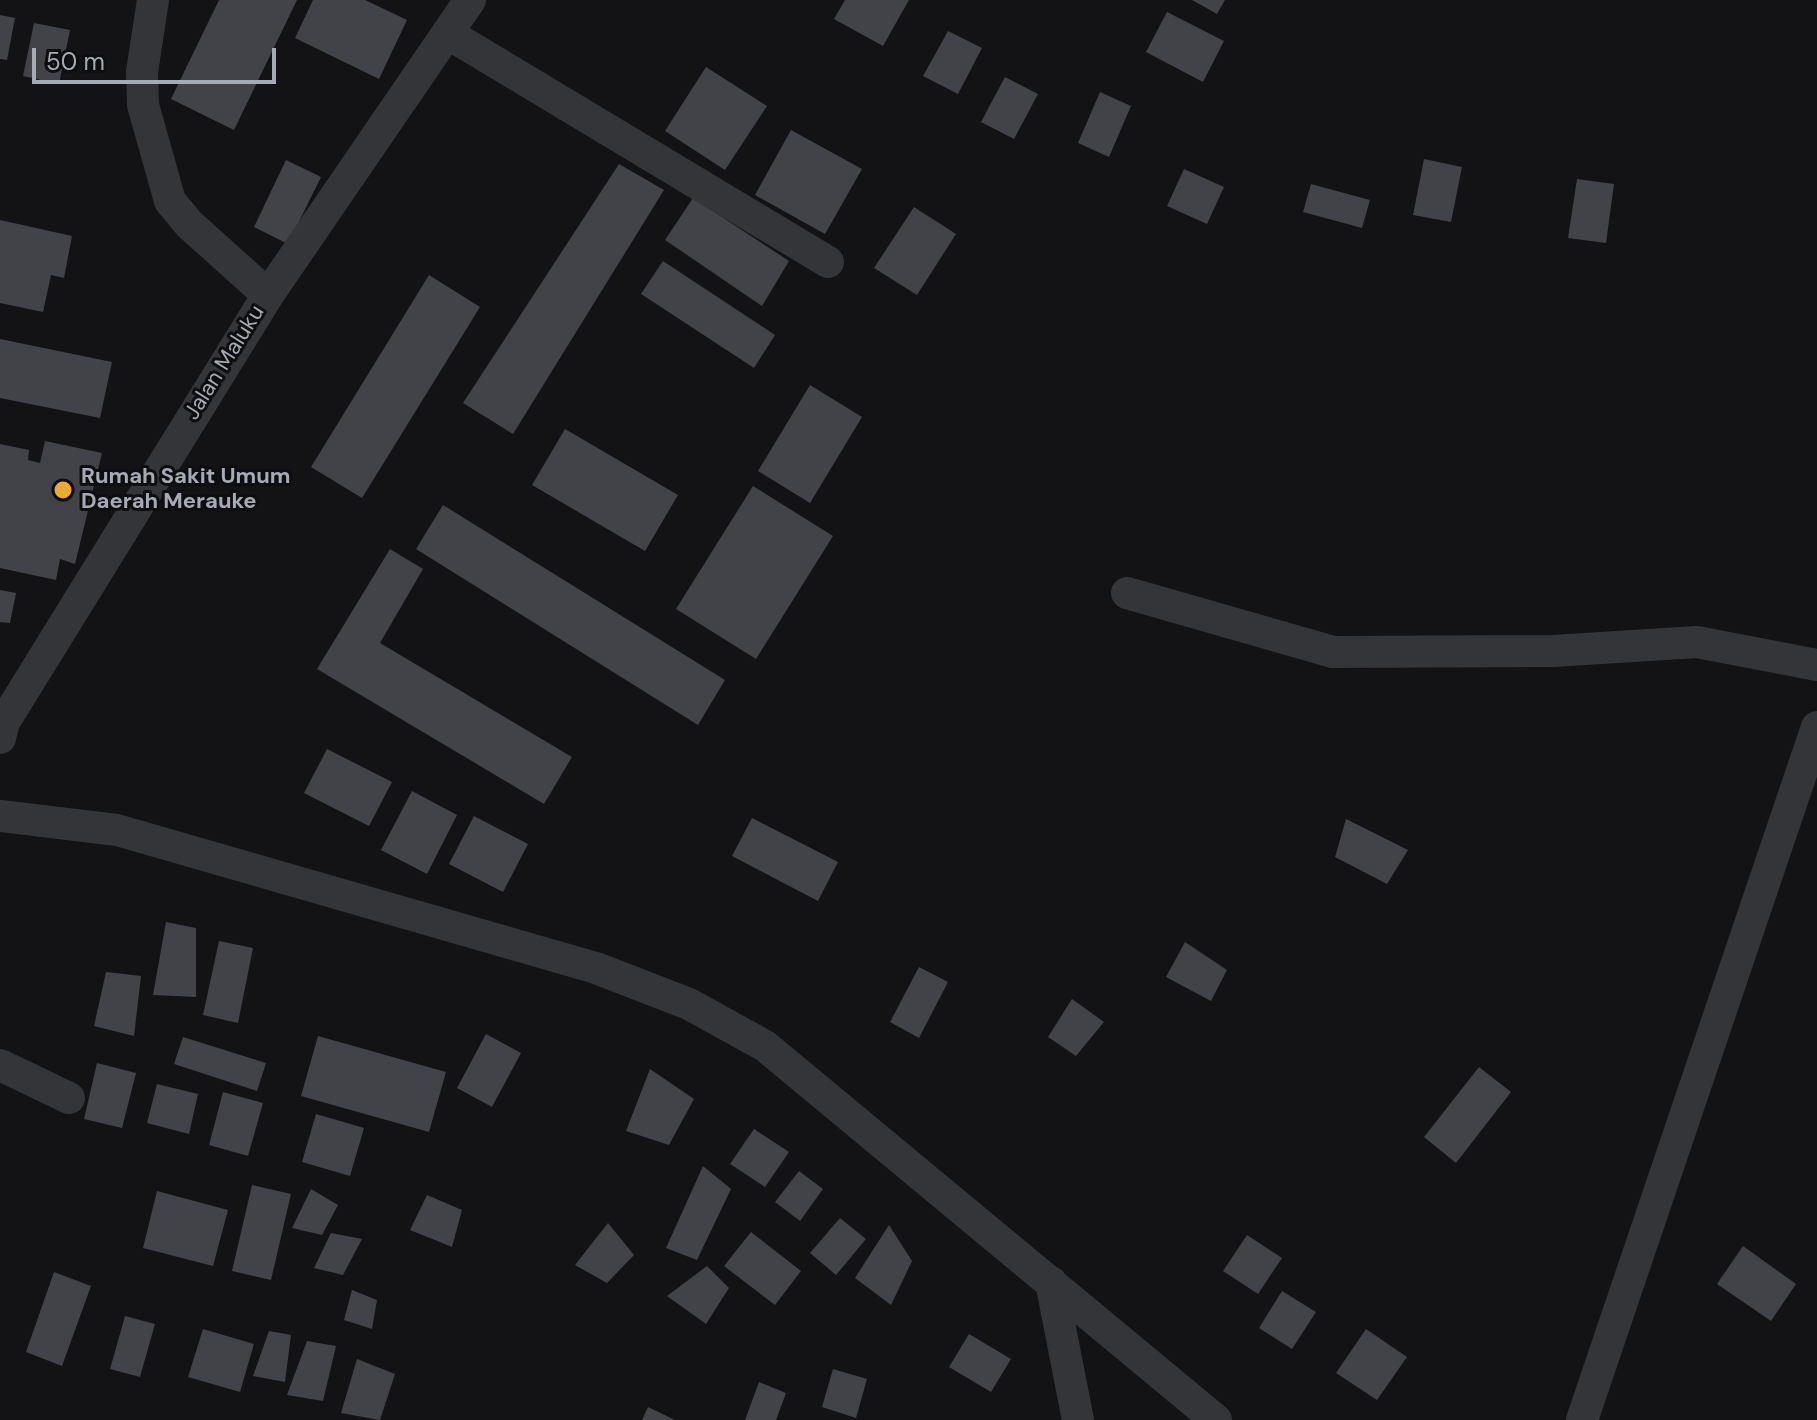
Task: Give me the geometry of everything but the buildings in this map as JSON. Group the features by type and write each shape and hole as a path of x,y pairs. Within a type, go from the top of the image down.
{"street":[{"path":"153,0 144,57 143,105 170,201 189,224 268,295"},
{"name":"Jalan Maluku","path":"0,738 4,722 268,295 457,40 470,0"},
{"path":"457,40 828,262"},
{"path":"1127,593 1333,652 1553,651 1697,642 1817,665"},
{"path":"1582,1420 1817,727"},
{"path":"0,816 117,830 202,852 596,968 689,1004 765,1046 1216,1420"},
{"path":"0,1065 69,1098"},
{"path":"1051,1282 1078,1420"}],"place":[{"name":"Rumah Sakit Umum Daerah Merauke","path":"63,490"}]}
